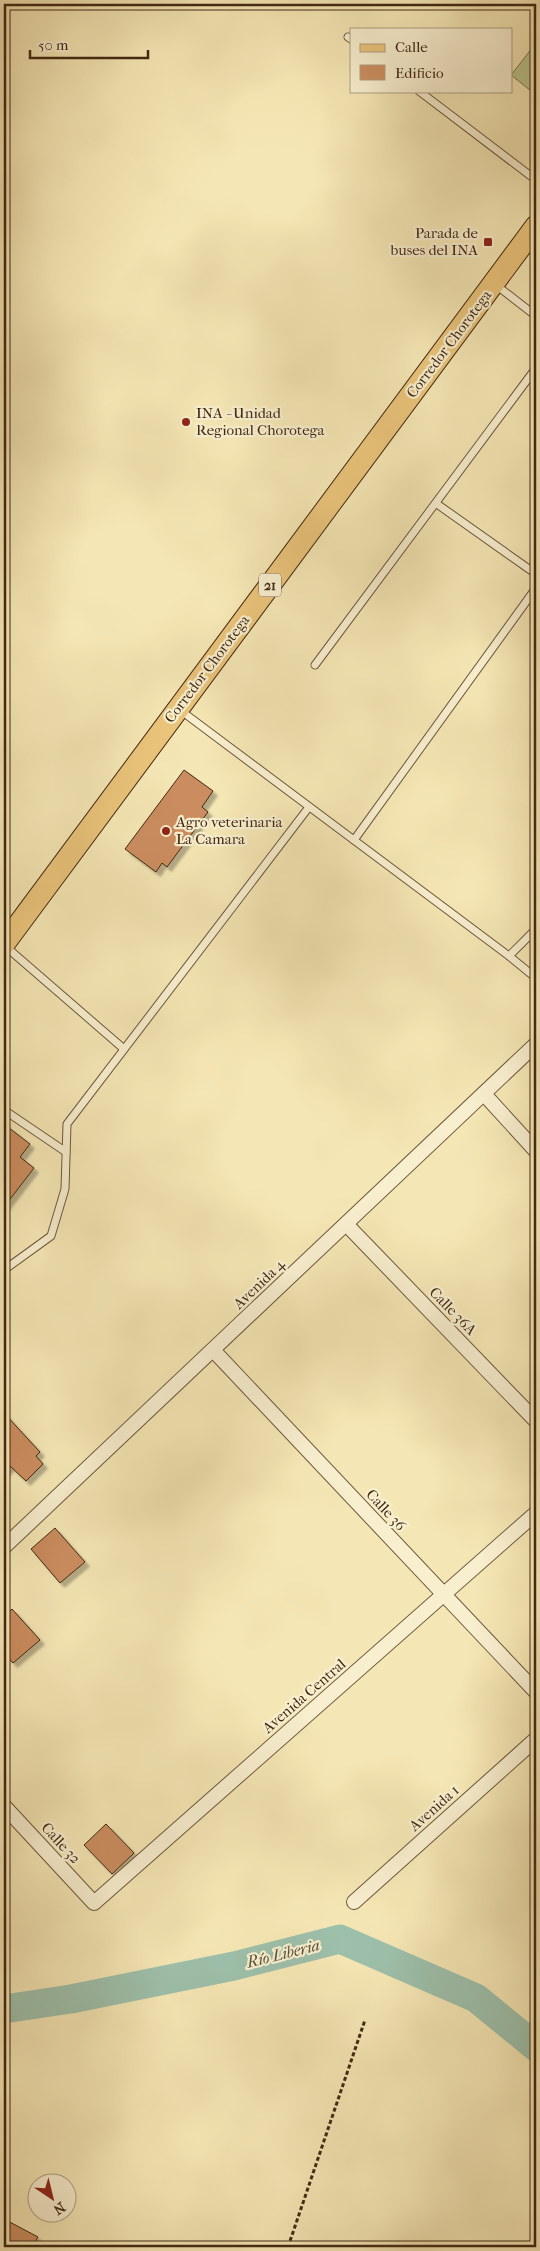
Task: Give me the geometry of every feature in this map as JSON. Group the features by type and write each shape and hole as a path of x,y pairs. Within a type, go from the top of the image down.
{"main road":[{"name":"Corredor Chorotega","path":"4,944 536,226"}],"street":[{"name":"Avenida 4","path":"4,1547 536,1044"},
{"path":"484,1094 536,1151"},
{"name":"Calle 36A","path":"346,1224 536,1421"},
{"name":"Calle 36","path":"213,1350 536,1692"},
{"name":"Avenida Central","path":"94,1903 536,1513"},
{"name":"Avenida 1","path":"354,1902 536,1739"},
{"name":"Calle 32","path":"4,1806 94,1903"}],"lane":[{"path":"420,92 536,180"},
{"path":"494,284 536,316"},
{"path":"315,665 437,504 536,368"},
{"path":"437,504 536,574"},
{"path":"354,840 536,588"},
{"path":"178,709 536,978"},
{"path":"4,1270 51,1236 65,1188 67,1124 309,807"},
{"path":"509,956 536,928"},
{"path":"4,944 124,1049"},
{"path":"4,1110 66,1152"}],"path":[{"path":"288,2247 365,2020"}],"green space":[{"path":"536,43 536,95 512,76"}],"building":[{"name":"Agro veterinaria La Camara","path":"184,770 213,791 202,807 208,812 167,867 162,863 156,872 125,849"},
{"path":"4,1124 30,1144 20,1157 34,1168 4,1207"},
{"path":"4,1413 40,1452 36,1456 43,1464 26,1481 10,1466 4,1473"},
{"path":"55,1528 85,1562 60,1583 31,1549"},
{"path":"12,1609 40,1640 13,1663 4,1653 4,1617"},
{"path":"106,1824 134,1853 112,1874 84,1845"},
{"path":"4,2219 38,2237 32,2247 4,2247"}],"waterway":[{"name":"Río Liberia","path":"4,2009 71,1999 234,1966 340,1939 476,1998 536,2047"}],"place":[{"name":"Parada de buses del INA","path":"488,242"},
{"name":"INA - Unidad Regional Chorotega","path":"186,422"},
{"name":"Agro veterinaria La Camara","path":"166,831"}]}
